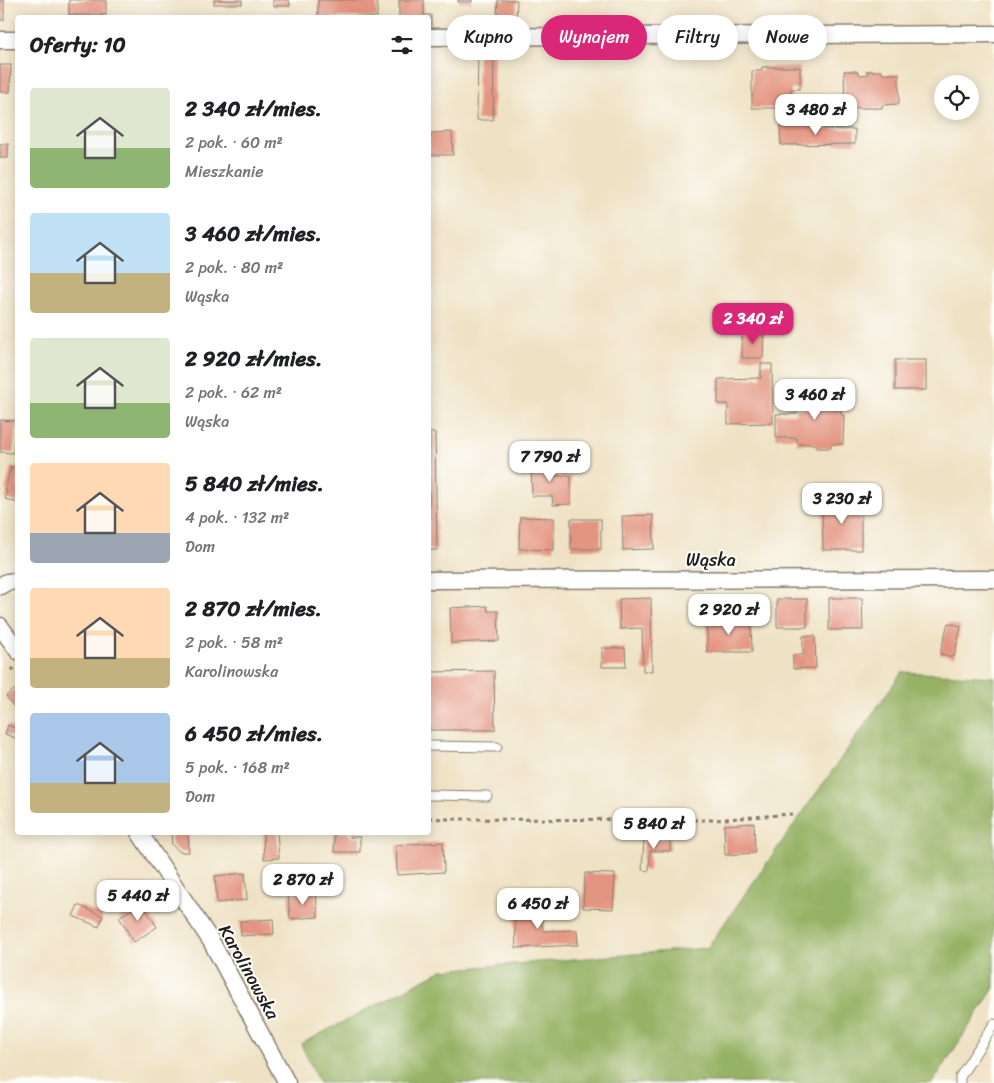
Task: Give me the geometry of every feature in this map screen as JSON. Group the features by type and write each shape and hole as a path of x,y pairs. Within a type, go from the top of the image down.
{"street":[{"path":"431,37 994,34"},
{"path":"0,40 15,40"},
{"name":"Wąska","path":"431,580 994,579"},
{"path":"0,586 7,582 15,582"},
{"path":"0,626 15,647"},
{"name":"Karolinowska","path":"141,835 211,941 287,1083"}],"lane":[{"path":"431,746 497,747"},
{"path":"431,795 487,796"},
{"path":"960,1083 960,1077 994,1024"}],"path":[{"path":"431,818 713,820 792,814"}],"green space":[{"path":"902,672 994,677 994,988 932,1083 319,1083 301,1044 442,970 707,948"}],"building":[{"path":"0,0 4,0 4,20 0,20"},
{"path":"69,0 106,0 106,15 69,15"},
{"path":"214,0 242,0 242,4 214,4"},
{"path":"273,0 289,0 290,6 273,6"},
{"path":"318,0 377,0 377,15 318,15"},
{"path":"399,0 424,0 424,15 399,15"},
{"path":"458,0 472,0 472,2 458,2"},
{"path":"498,0 517,0 516,15 497,15"},
{"path":"478,60 494,60 493,120 477,120"},
{"path":"0,65 11,65 10,92 0,92"},
{"path":"762,67 800,67 800,89 791,89 791,108 752,108 752,71 762,71"},
{"path":"844,71 857,71 860,75 869,74 866,71 882,71 882,74 899,74 899,104 882,105 882,108 845,108"},
{"path":"822,125 823,129 855,129 855,144 781,145 780,126"},
{"path":"452,132 453,155 431,155 431,133"},
{"path":"0,144 8,144 8,158 0,158"},
{"path":"742,332 764,332 763,358 742,358"},
{"path":"895,360 926,360 926,390 895,390"},
{"path":"761,364 772,364 773,423 728,424 728,404 718,404 718,379 761,378"},
{"path":"806,391 833,391 841,398 841,415 844,415 843,444 831,444 831,448 816,448 816,444 797,444 797,438 776,438 776,414 797,414 796,409 806,409"},
{"path":"0,420 15,421 13,453 0,452"},
{"path":"431,433 435,433 437,550 431,550"},
{"path":"531,460 552,460 552,476 571,476 571,504 553,505 552,496 532,496"},
{"path":"11,467 15,468 15,502 5,499 7,491 5,490"},
{"path":"822,501 861,501 861,550 823,550"},
{"path":"653,515 654,549 623,550 622,516"},
{"path":"520,517 554,518 554,550 519,549"},
{"path":"571,519 601,519 601,549 571,549"},
{"path":"651,598 652,671 643,671 642,628 620,629 619,599"},
{"path":"829,598 862,598 863,630 829,630"},
{"path":"777,599 807,599 807,627 777,627"},
{"path":"487,606 488,611 498,611 499,641 451,643 450,608"},
{"path":"707,619 724,619 724,622 728,622 728,619 751,619 752,652 707,652"},
{"path":"948,623 961,626 954,657 940,654"},
{"path":"803,636 815,636 816,668 793,669 793,655 803,655"},
{"path":"602,648 625,648 626,667 602,667"},
{"path":"494,671 495,730 431,730 431,672"},
{"path":"15,689 15,709 6,696"},
{"path":"8,725 15,728 15,738 5,734"},
{"path":"754,823 755,853 725,855 724,825"},
{"path":"171,835 188,835 189,852 180,852 172,845"},
{"path":"263,835 277,835 279,858 264,859"},
{"path":"334,835 360,837 360,852 334,852"},
{"path":"670,839 670,851 650,851 649,871 642,870 644,840"},
{"path":"443,842 444,872 397,875 396,845"},
{"path":"245,873 247,900 217,903 215,876"},
{"path":"585,873 615,874 613,909 583,908"},
{"path":"316,892 318,917 290,919 288,895"},
{"path":"142,903 157,927 134,942 119,917"},
{"path":"542,904 543,931 577,930 578,945 516,948 514,905"},
{"path":"78,905 103,916 99,927 73,916"},
{"path":"273,919 274,934 241,936 240,921"}]}
